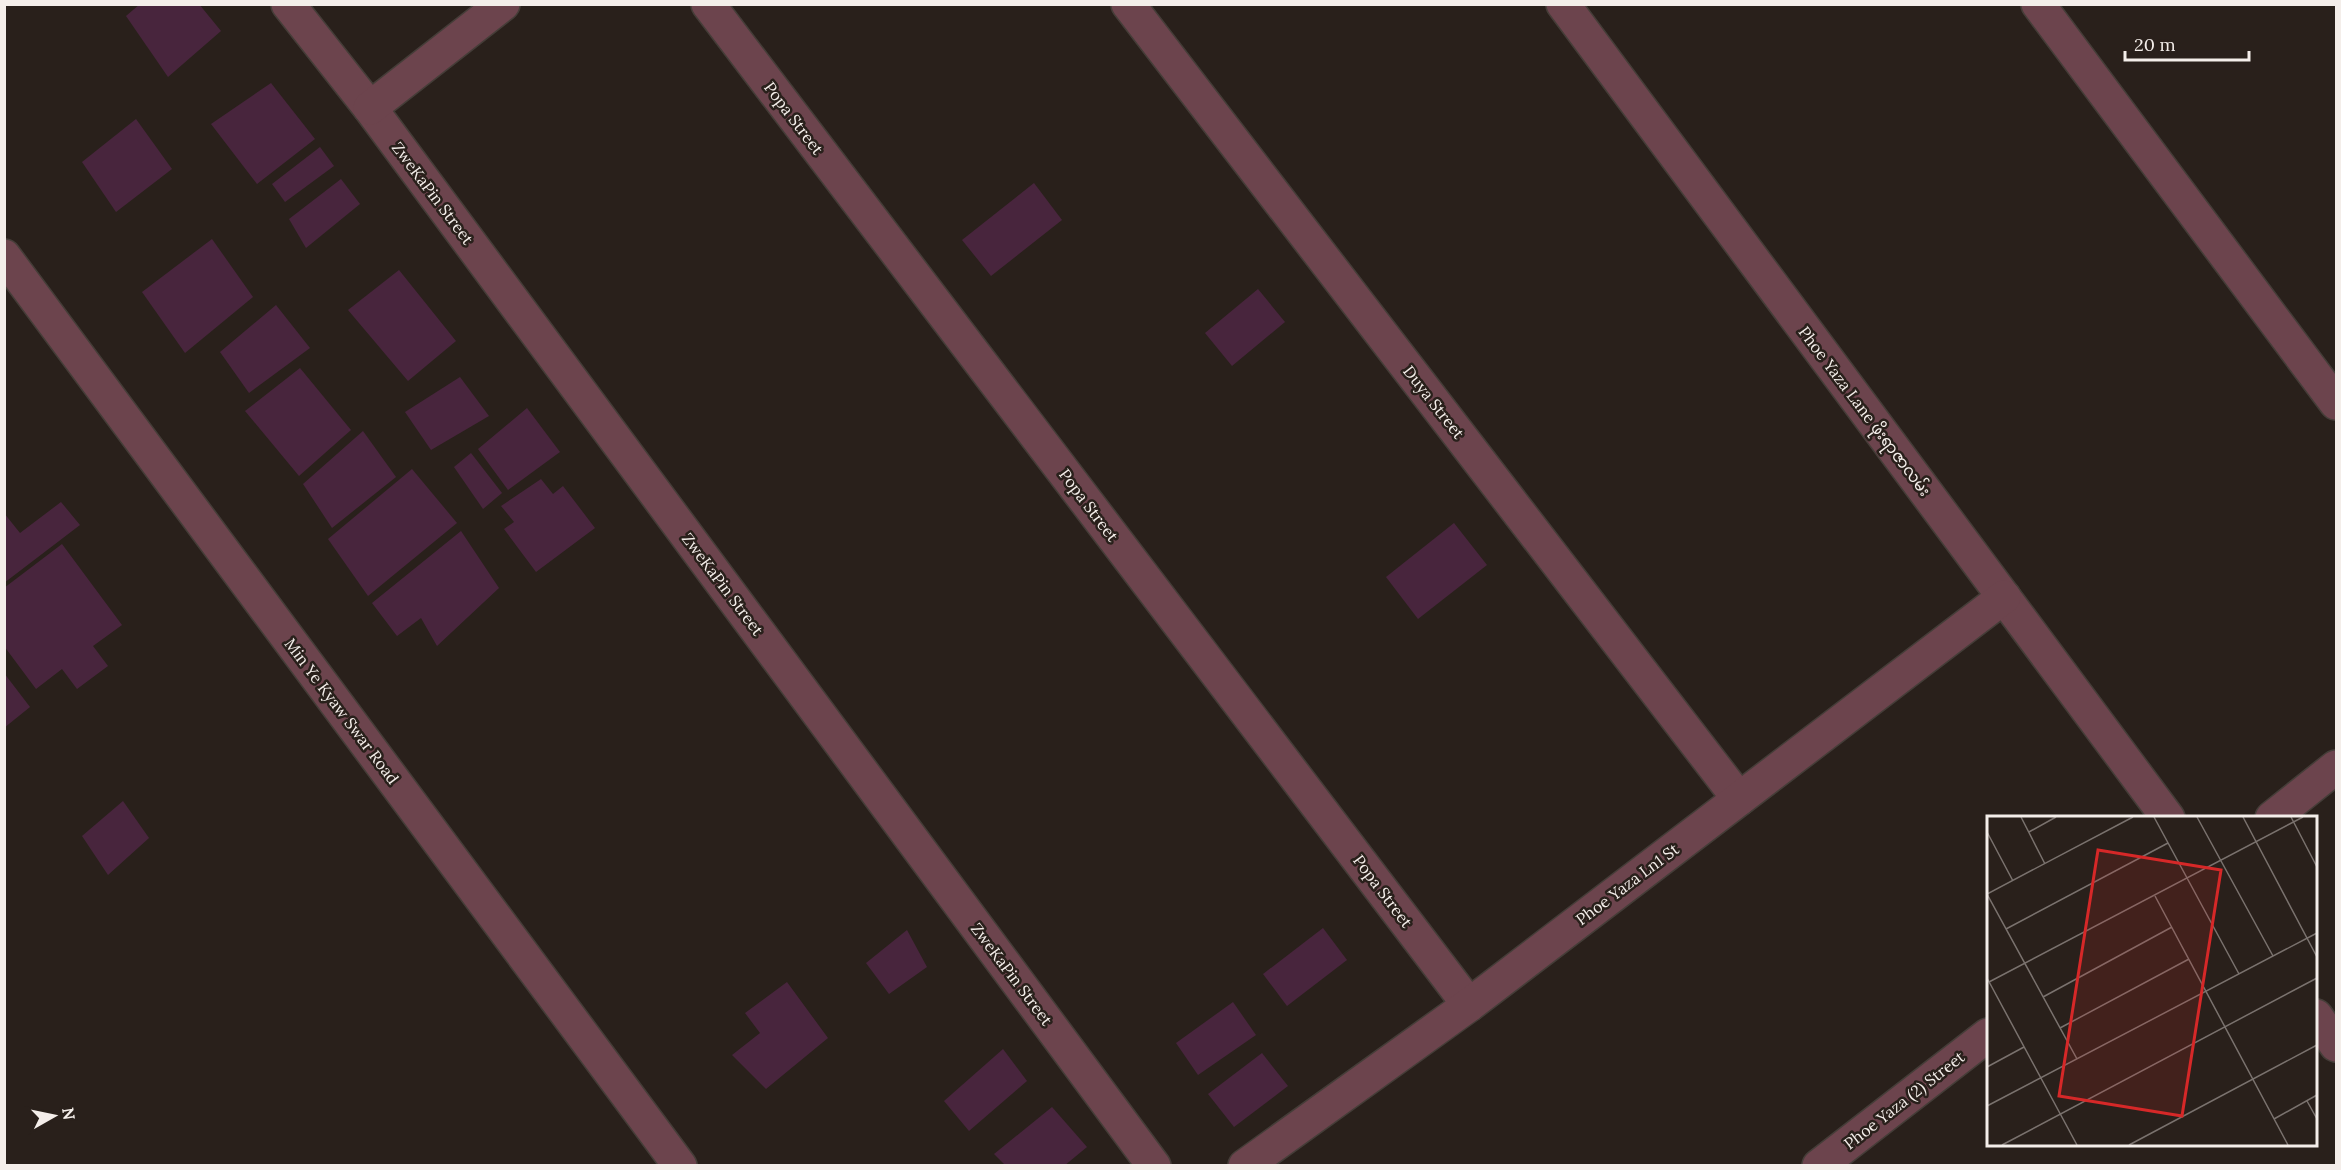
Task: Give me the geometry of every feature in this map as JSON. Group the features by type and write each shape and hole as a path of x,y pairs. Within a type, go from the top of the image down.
{"street":[{"name":"ZweKaPin Street","path":"288,4 370,108 1154,1166"},
{"path":"370,108 503,4"},
{"name":"Popa Street","path":"708,4 1469,1005"},
{"name":"Duya Street","path":"1128,4 1740,799"},
{"name":"Phoe Yaza Lane ဖိုးရာဇာလမ်း","path":"1563,4 2167,816"},
{"path":"2038,4 2337,403"},
{"name":"Min Ye Kyaw Swar Road","path":"4,256 680,1166"},
{"name":"Phoe Yaza Ln1 St","path":"1245,1166 1469,1005 2004,597"},
{"path":"2275,816 2337,768"},
{"path":"2317,1017 2337,1045"},
{"name":"Phoe Yaza (2) Street","path":"1819,1166 1987,1037"}],"building":[{"path":"140,4 199,4 221,31 168,77 126,16"},
{"path":"271,83 315,139 257,184 211,124"},
{"path":"136,119 172,169 116,212 82,162"},
{"path":"320,147 334,166 285,202 272,184"},
{"path":"341,179 360,204 306,248 289,219"},
{"path":"1034,183 1062,220 991,276 962,240"},
{"path":"212,239 253,297 185,353 142,292"},
{"path":"399,270 456,341 408,381 348,310"},
{"path":"1258,289 1285,322 1232,366 1205,333"},
{"path":"276,305 310,348 249,393 220,352"},
{"path":"300,368 351,430 299,476 245,411"},
{"path":"460,377 489,416 431,450 405,412"},
{"path":"527,408 560,452 508,490 478,449"},
{"path":"363,431 396,477 332,528 303,484"},
{"path":"471,453 502,493 483,509 454,467"},
{"path":"412,469 457,523 368,596 328,539"},
{"path":"541,479 553,494 563,486 595,528 536,572 504,529 514,522 501,506"},
{"path":"61,502 80,525 4,583 4,513 20,533"},
{"path":"1454,523 1487,565 1418,619 1386,577"},
{"path":"461,531 499,588 437,646 421,618 397,636 372,603"},
{"path":"62,544 122,625 93,646 108,666 77,689 62,669 36,689 4,646 4,588"},
{"path":"4,673 30,707 4,728"},
{"path":"123,801 149,838 108,875 82,836"},
{"path":"1323,928 1347,960 1287,1006 1263,974"},
{"path":"907,930 927,967 889,994 866,963"},
{"path":"787,982 828,1038 766,1089 732,1055 760,1033 745,1013"},
{"path":"1233,1002 1256,1035 1198,1075 1176,1043"},
{"path":"1003,1049 1027,1081 969,1131 944,1101"},
{"path":"1262,1053 1288,1086 1234,1127 1208,1094"},
{"path":"1052,1107 1087,1147 1064,1166 1006,1166 994,1154"}]}
